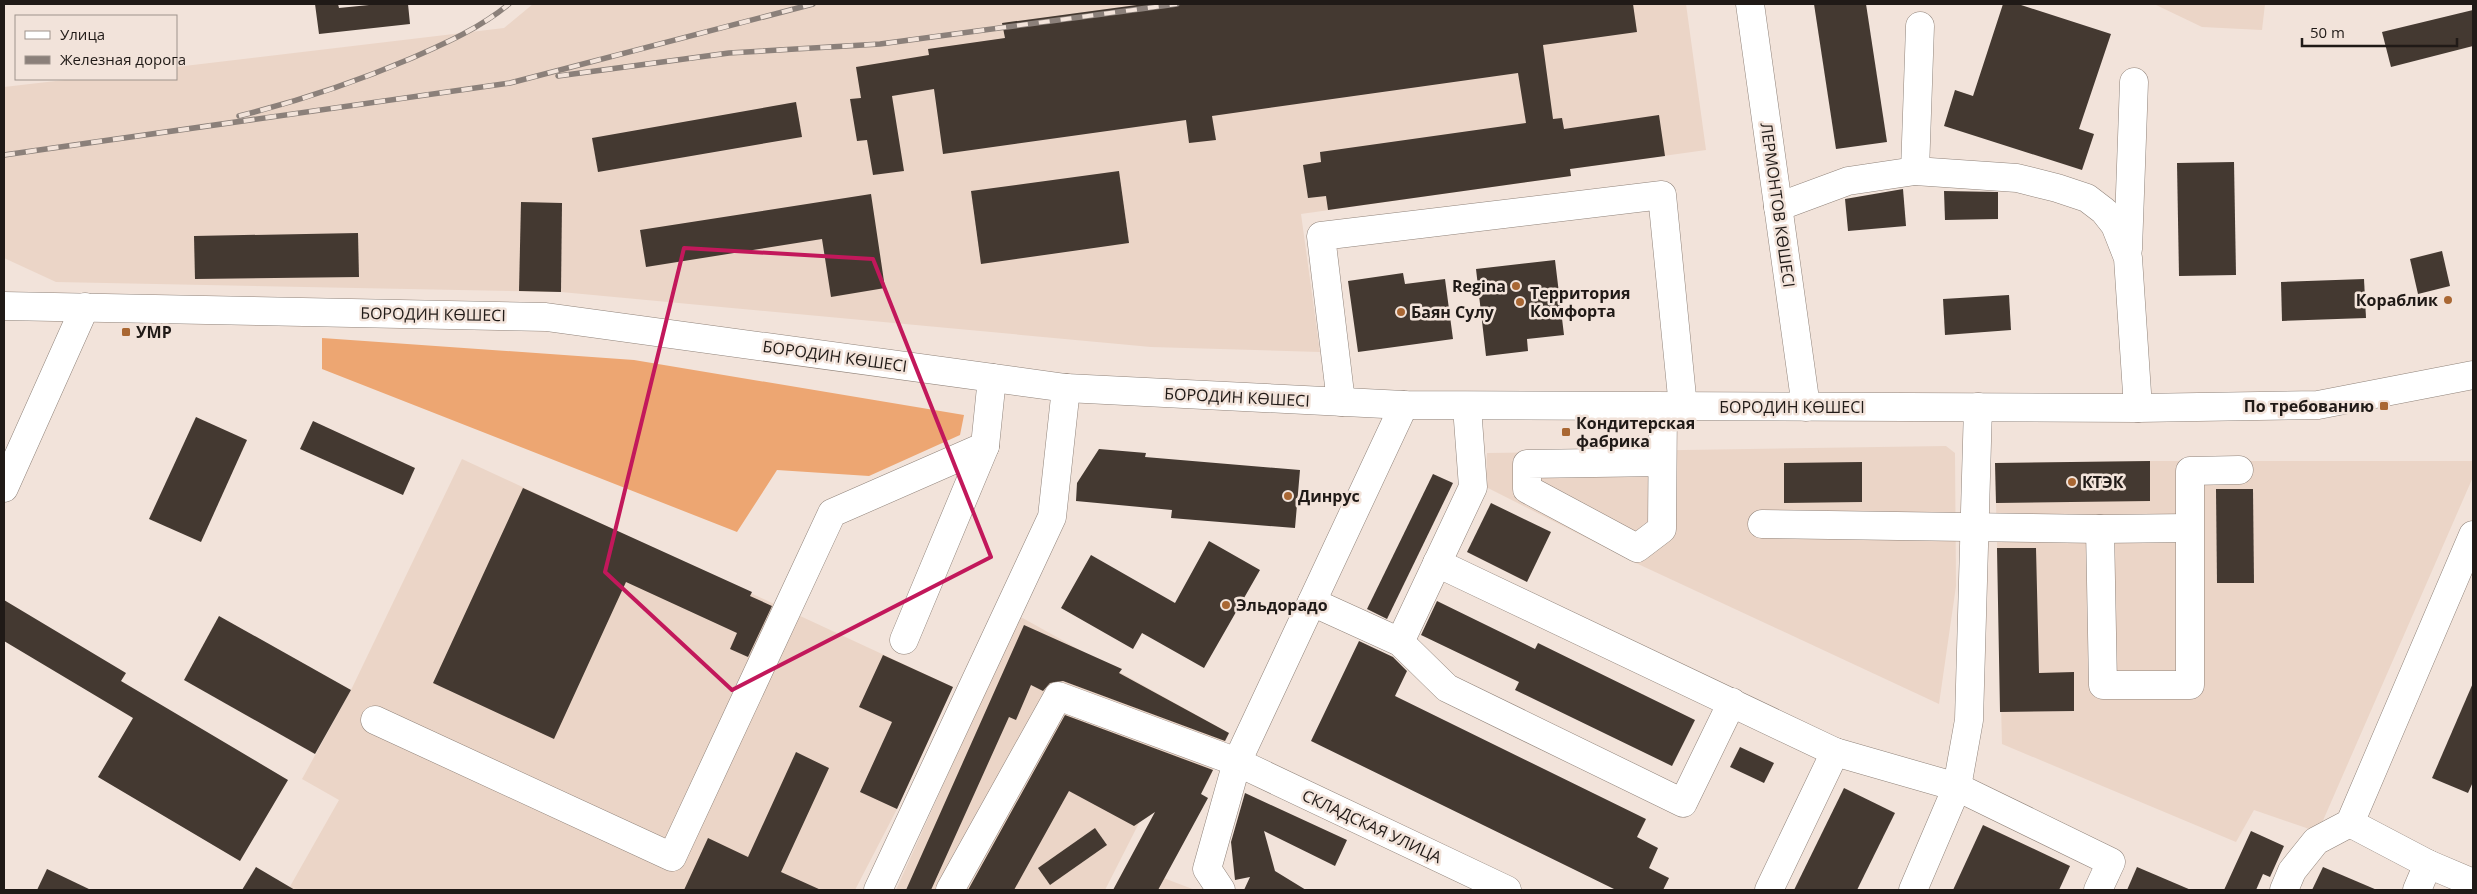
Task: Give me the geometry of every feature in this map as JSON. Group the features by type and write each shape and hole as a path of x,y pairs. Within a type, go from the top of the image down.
{"street":[{"name":"ЛЕРМОНТОВ КӨШЕСІ","path":"1750,4 1806,407"},
{"path":"1915,171 1920,26"},
{"path":"2134,82 2128,258 2138,408"},
{"path":"1778,207 1848,181 1915,171 2017,178 2087,198 2104,211 2115,224 2128,258"},
{"path":"1341,402 1321,236 1662,195 1673,407 1662,462 1662,528 1637,548 1527,489 1528,464 1662,462"},
{"name":"БОРОДИН КӨШЕСІ","path":"4,306 85,306 546,317 1066,388 1468,407 2138,408 2318,405 2473,375"},
{"path":"4,488 85,306"},
{"path":"904,640 985,446 992,378"},
{"path":"878,890 1052,517 1066,388"},
{"path":"1219,889 1207,868 1237,762 1404,405"},
{"path":"1400,642 1472,487 1468,407"},
{"path":"1913,890 1957,787 1970,720 1978,407"},
{"path":"376,720 672,857 832,513 985,446"},
{"path":"2100,529 2103,685 2190,685 2190,471 2239,470"},
{"path":"1762,524 2100,529 2189,528"},
{"path":"2284,890 2292,871 2316,841 2350,823 2473,535"},
{"path":"1437,563 1835,752 1957,787 2111,862 2098,890"},
{"path":"1312,602 1400,642 1447,688 1683,803 1732,702"},
{"name":"СКЛАДСКАЯ УЛИЦА","path":"950,890 1058,696 1237,762 1507,890"},
{"path":"1769,890 1835,752"},
{"path":"2350,823 2428,864 2473,883"},
{"path":"2417,890 2428,864"}],"highlighted area":[{"path":"684,248 873,259 991,557 732,690 605,572"}],"shaded area":[{"path":"533,4 1686,4 1706,150 1570,169 1571,176 1301,214 1320,352 1151,347 561,292 56,282 4,258 4,87 64,80 178,80 178,67 504,28"},
{"path":"2154,4 2265,4 2262,30 2202,27"},
{"path":"322,338 634,360 964,415 960,435 869,476 777,470 737,532 322,369"},
{"path":"1946,446 1955,453 1956,586 1939,704 1638,564 1486,487 1487,453"},
{"path":"462,459 953,687 897,809 855,890 288,890 339,800 302,779 351,690"},
{"path":"2473,461 2473,477 2318,832 2254,810 2236,842 2002,744 1995,463"},
{"path":"1019,616 1229,733 1208,781 1170,762 1105,890 896,890"},
{"path":"1127,864 1195,890 1113,890"}],"building":[{"path":"315,4 338,4 339,8 379,4 408,4 410,24 319,34"},
{"path":"1144,4 1633,4 1637,32 1543,45 1553,119 1562,118 1564,129 1659,115 1665,156 1570,169 1571,176 1328,210 1326,196 1308,198 1303,165 1321,162 1320,152 1526,123 1518,73 1212,116 1216,140 1189,143 1186,120 943,154 934,89 892,96 904,171 873,175 867,140 857,141 850,99 861,98 856,67 929,55 928,49 1005,38 1002,23"},
{"path":"1814,4 1866,4 1887,142 1836,149"},
{"path":"2003,4 2018,4 2111,34 2079,129 2094,134 2082,170 1944,126 1955,90 1973,96"},
{"path":"2473,10 2473,46 2391,67 2382,32"},
{"path":"796,102 802,137 598,172 592,138"},
{"path":"2234,162 2236,275 2179,276 2177,163"},
{"path":"1119,171 1129,243 981,264 971,191"},
{"path":"1903,189 1906,226 1848,231 1845,199"},
{"path":"1944,191 1998,192 1998,219 1945,220"},
{"path":"871,194 885,288 831,297 822,239 646,267 640,230"},
{"path":"521,202 562,203 561,292 519,291"},
{"path":"358,233 359,277 195,279 194,236"},
{"path":"2442,251 2450,286 2418,294 2410,259"},
{"name":"Территория Комфорта","path":"1555,260 1564,335 1527,339 1528,351 1486,356 1476,269"},
{"name":"Баян Сулу","path":"1403,273 1405,284 1445,279 1453,339 1358,352 1348,281"},
{"path":"2364,279 2366,318 2282,321 2281,282"},
{"path":"2009,295 2011,330 1945,335 1943,299"},
{"path":"196,417 247,440 201,542 149,519"},
{"path":"313,421 415,468 403,495 300,449"},
{"path":"1099,449 1146,453 1145,457 1300,470 1295,528 1171,518 1172,510 1076,501 1077,483"},
{"name":"КТЭК","path":"2150,461 2150,501 1996,503 1995,463"},
{"path":"1862,462 1862,502 1784,503 1784,463"},
{"path":"1433,474 1453,483 1387,619 1367,609"},
{"path":"523,488 752,592 750,596 772,606 748,657 730,649 737,633 626,582 554,739 433,683"},
{"path":"2216,489 2253,489 2254,583 2217,583"},
{"path":"1491,503 1551,532 1527,582 1467,552"},
{"path":"1209,541 1260,570 1204,668 1142,633 1133,649 1061,608 1091,555 1175,603"},
{"path":"1997,548 2036,548 2039,673 2074,672 2074,711 2000,712"},
{"path":"4,600 126,673 121,681 288,780 240,861 98,777 133,718 4,641"},
{"path":"1437,601 1535,649 1538,643 1695,720 1672,766 1515,690 1519,682 1421,635"},
{"path":"219,616 351,690 315,754 184,680"},
{"path":"1024,625 1122,669 1119,673 1229,733 1225,741 1063,681 1050,683 1043,691 1031,685 1016,720 1009,717 931,890 906,890"},
{"path":"1359,641 1393,657 1407,671 1395,696 1646,819 1637,837 1658,848 1649,868 1669,878 1663,890 1616,890 1311,741"},
{"path":"883,655 953,687 897,809 860,792 892,722 859,707"},
{"path":"2473,683 2473,782 2468,793 2432,778"},
{"path":"1065,715 1213,770 1201,794 1208,798 1158,890 1113,890 1155,812 1134,826 1069,791 1014,890 968,890"},
{"path":"1740,747 1774,763 1764,783 1730,767"},
{"path":"796,752 829,768 781,872 821,890 684,890 708,838 748,857"},
{"path":"1844,788 1895,813 1857,890 1794,890"},
{"path":"1245,793 1347,840 1335,866 1264,831 1275,871 1306,890 1244,890 1250,877 1235,880 1231,842"},
{"path":"1983,825 2070,866 2059,890 1953,890"},
{"path":"1095,828 1107,845 1050,885 1038,868"},
{"path":"2251,831 2284,846 2270,877 2263,874 2256,890 2224,890"},
{"path":"256,867 295,890 242,890"},
{"path":"2137,867 2191,890 2127,890"},
{"path":"2323,867 2377,890 2312,890"},
{"path":"47,869 91,890 37,890"}],"railway":[{"path":"239,116 327,90 391,67 462,34 498,13 509,4"},
{"path":"4,155 510,83 813,4"},
{"path":"558,76 729,53 880,44 1177,4"}],"place":[{"name":"Regina","path":"1516,286"},
{"name":"Кораблик","path":"2448,300"},
{"name":"Территория Комфорта","path":"1520,302"},
{"name":"Баян Сулу","path":"1401,312"},
{"name":"УМР","path":"126,332"},
{"name":"По требованию","path":"2384,406"},
{"name":"Кондитерская фабрика","path":"1566,432"},
{"name":"КТЭК","path":"2072,482"},
{"name":"Динрус","path":"1288,496"},
{"name":"Эльдорадо","path":"1226,605"}]}
